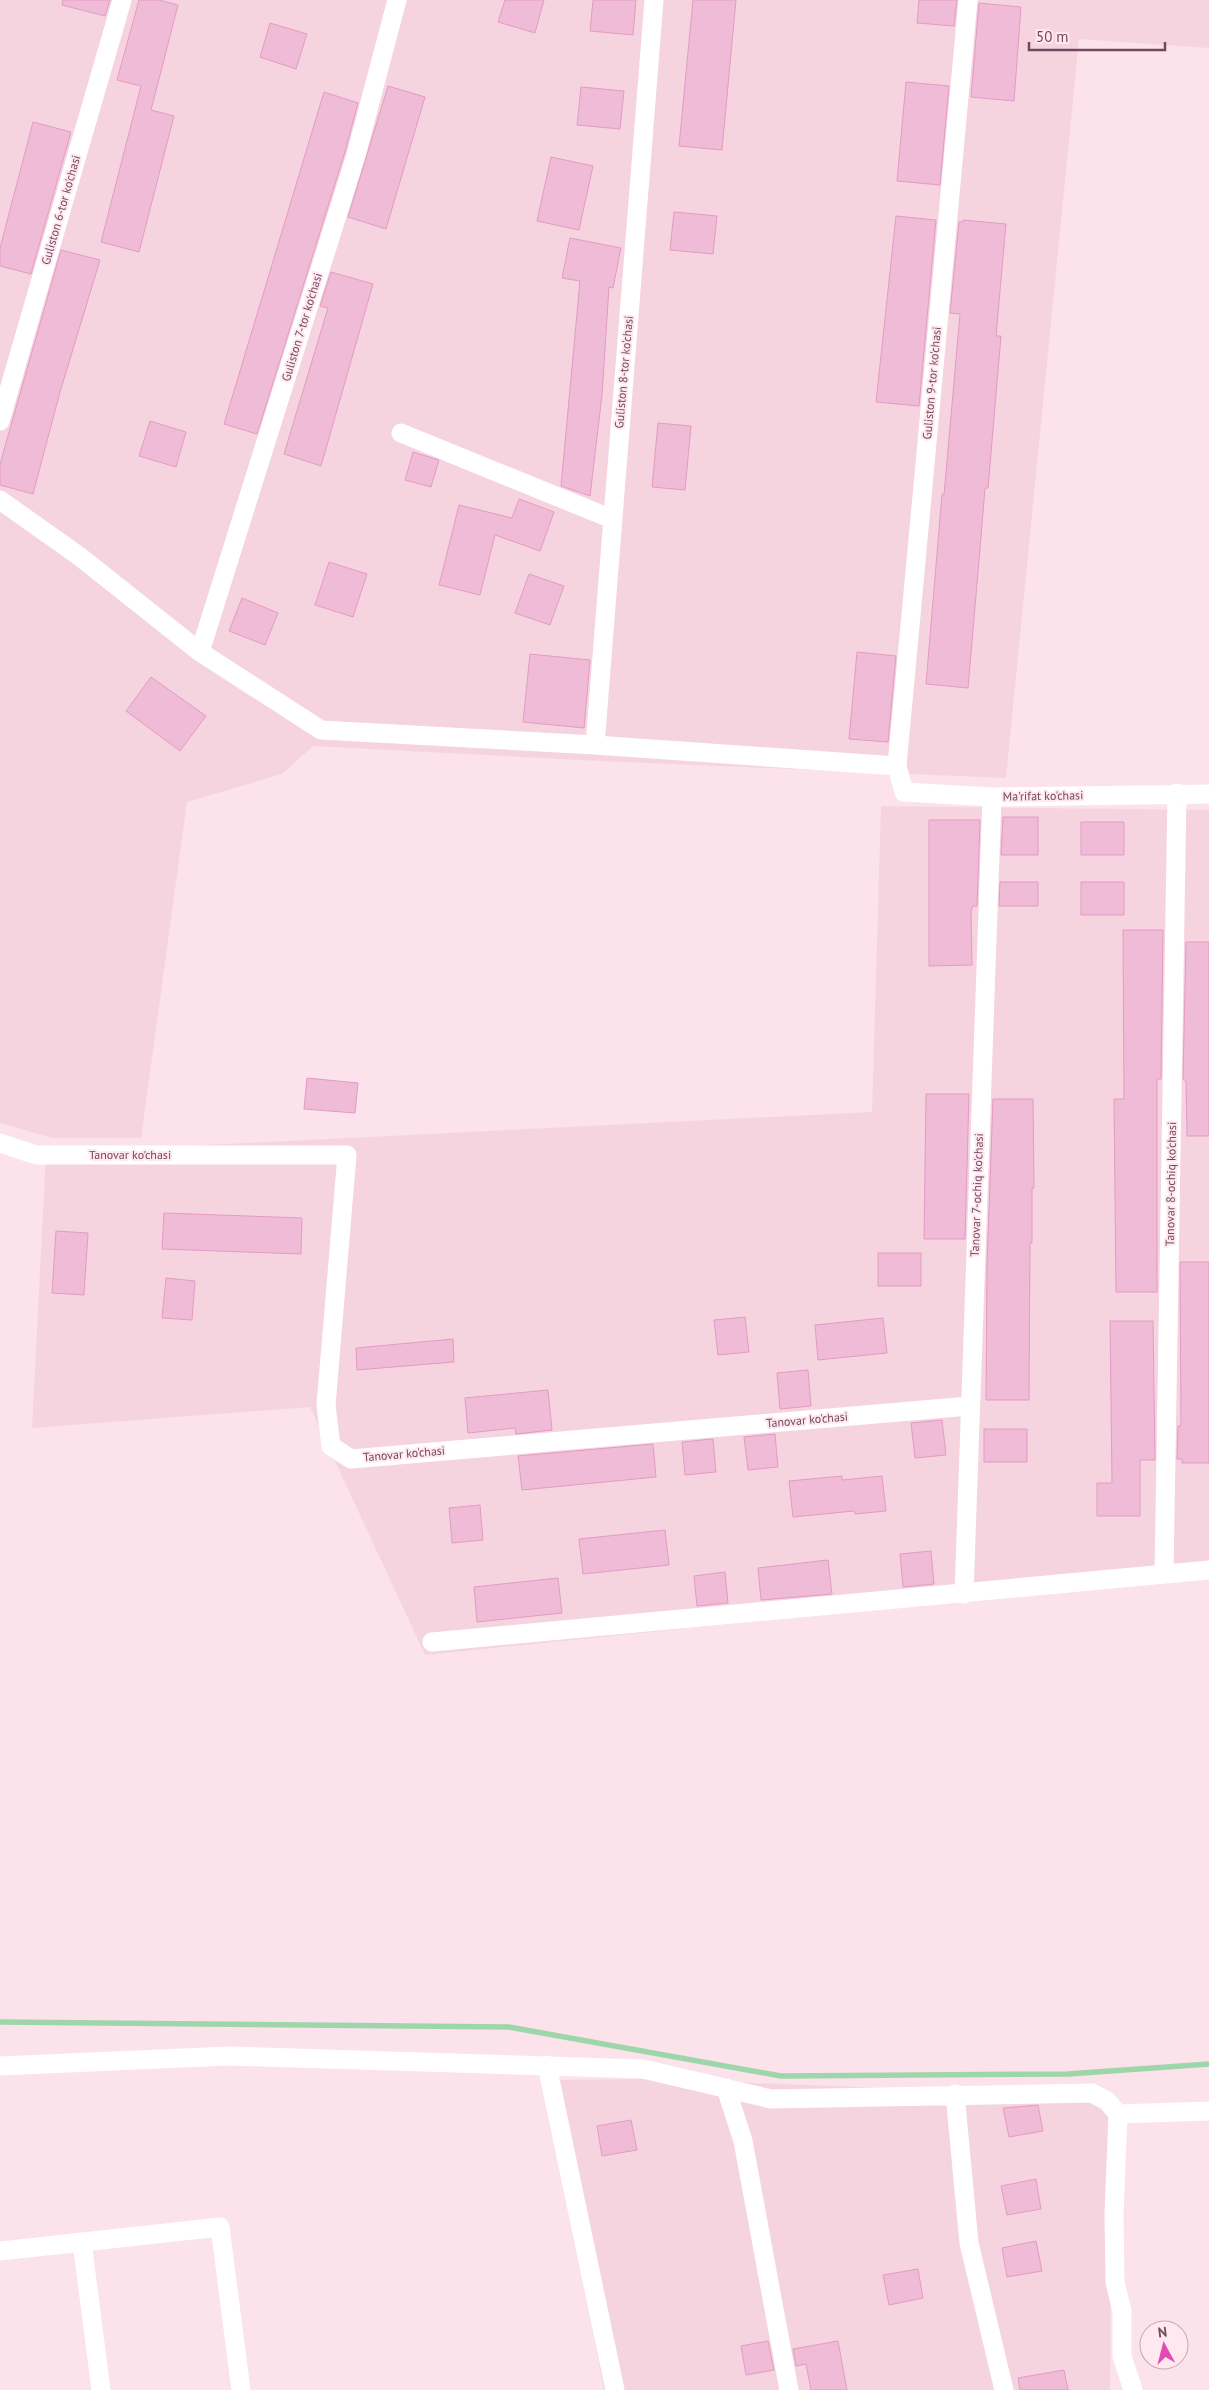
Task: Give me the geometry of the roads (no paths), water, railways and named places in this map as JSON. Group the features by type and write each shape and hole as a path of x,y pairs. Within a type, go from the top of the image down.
{"street":[{"name":"Guliston 6-tor ko'chasi","path":"0,421 122,0"},
{"name":"Guliston 7-tor ko'chasi","path":"200,652 356,155 397,0"},
{"name":"Guliston 8-tor ko'chasi","path":"595,745 654,0"},
{"name":"Guliston 9-tor ko'chasi","path":"897,766 968,0"},
{"path":"401,433 612,519"},
{"path":"0,500 79,556 200,652 321,730 595,745 897,766"},
{"name":"Ma'rifat ko'chasi","path":"897,766 904,792 992,797 1209,794"},
{"name":"Tanovar 8-ochiq ko'chasi","path":"1164,1574 1178,793"},
{"name":"Tanovar 7-ochiq ko'chasi","path":"964,1594 969,1406 992,797"},
{"name":"Tanovar ko'chasi","path":"0,1143 36,1155 347,1156 326,1406 330,1446 351,1459 969,1406"},
{"path":"432,1642 1209,1570"},
{"path":"0,2066 228,2056 643,2069 771,2099 954,2094 1092,2093 1107,2101 1118,2114 1114,2214 1115,2282 1122,2310 1122,2356 1133,2390"},
{"path":"547,2065 615,2390"},
{"path":"726,2088 743,2141 789,2390"},
{"path":"954,2094 969,2243 1004,2390"},
{"path":"1118,2114 1209,2111"},
{"path":"0,2251 220,2226 240,2390"},
{"path":"82,2242 102,2390"}],"waterway":[{"path":"0,2022 509,2027 781,2076 1068,2074 1209,2064"}]}
